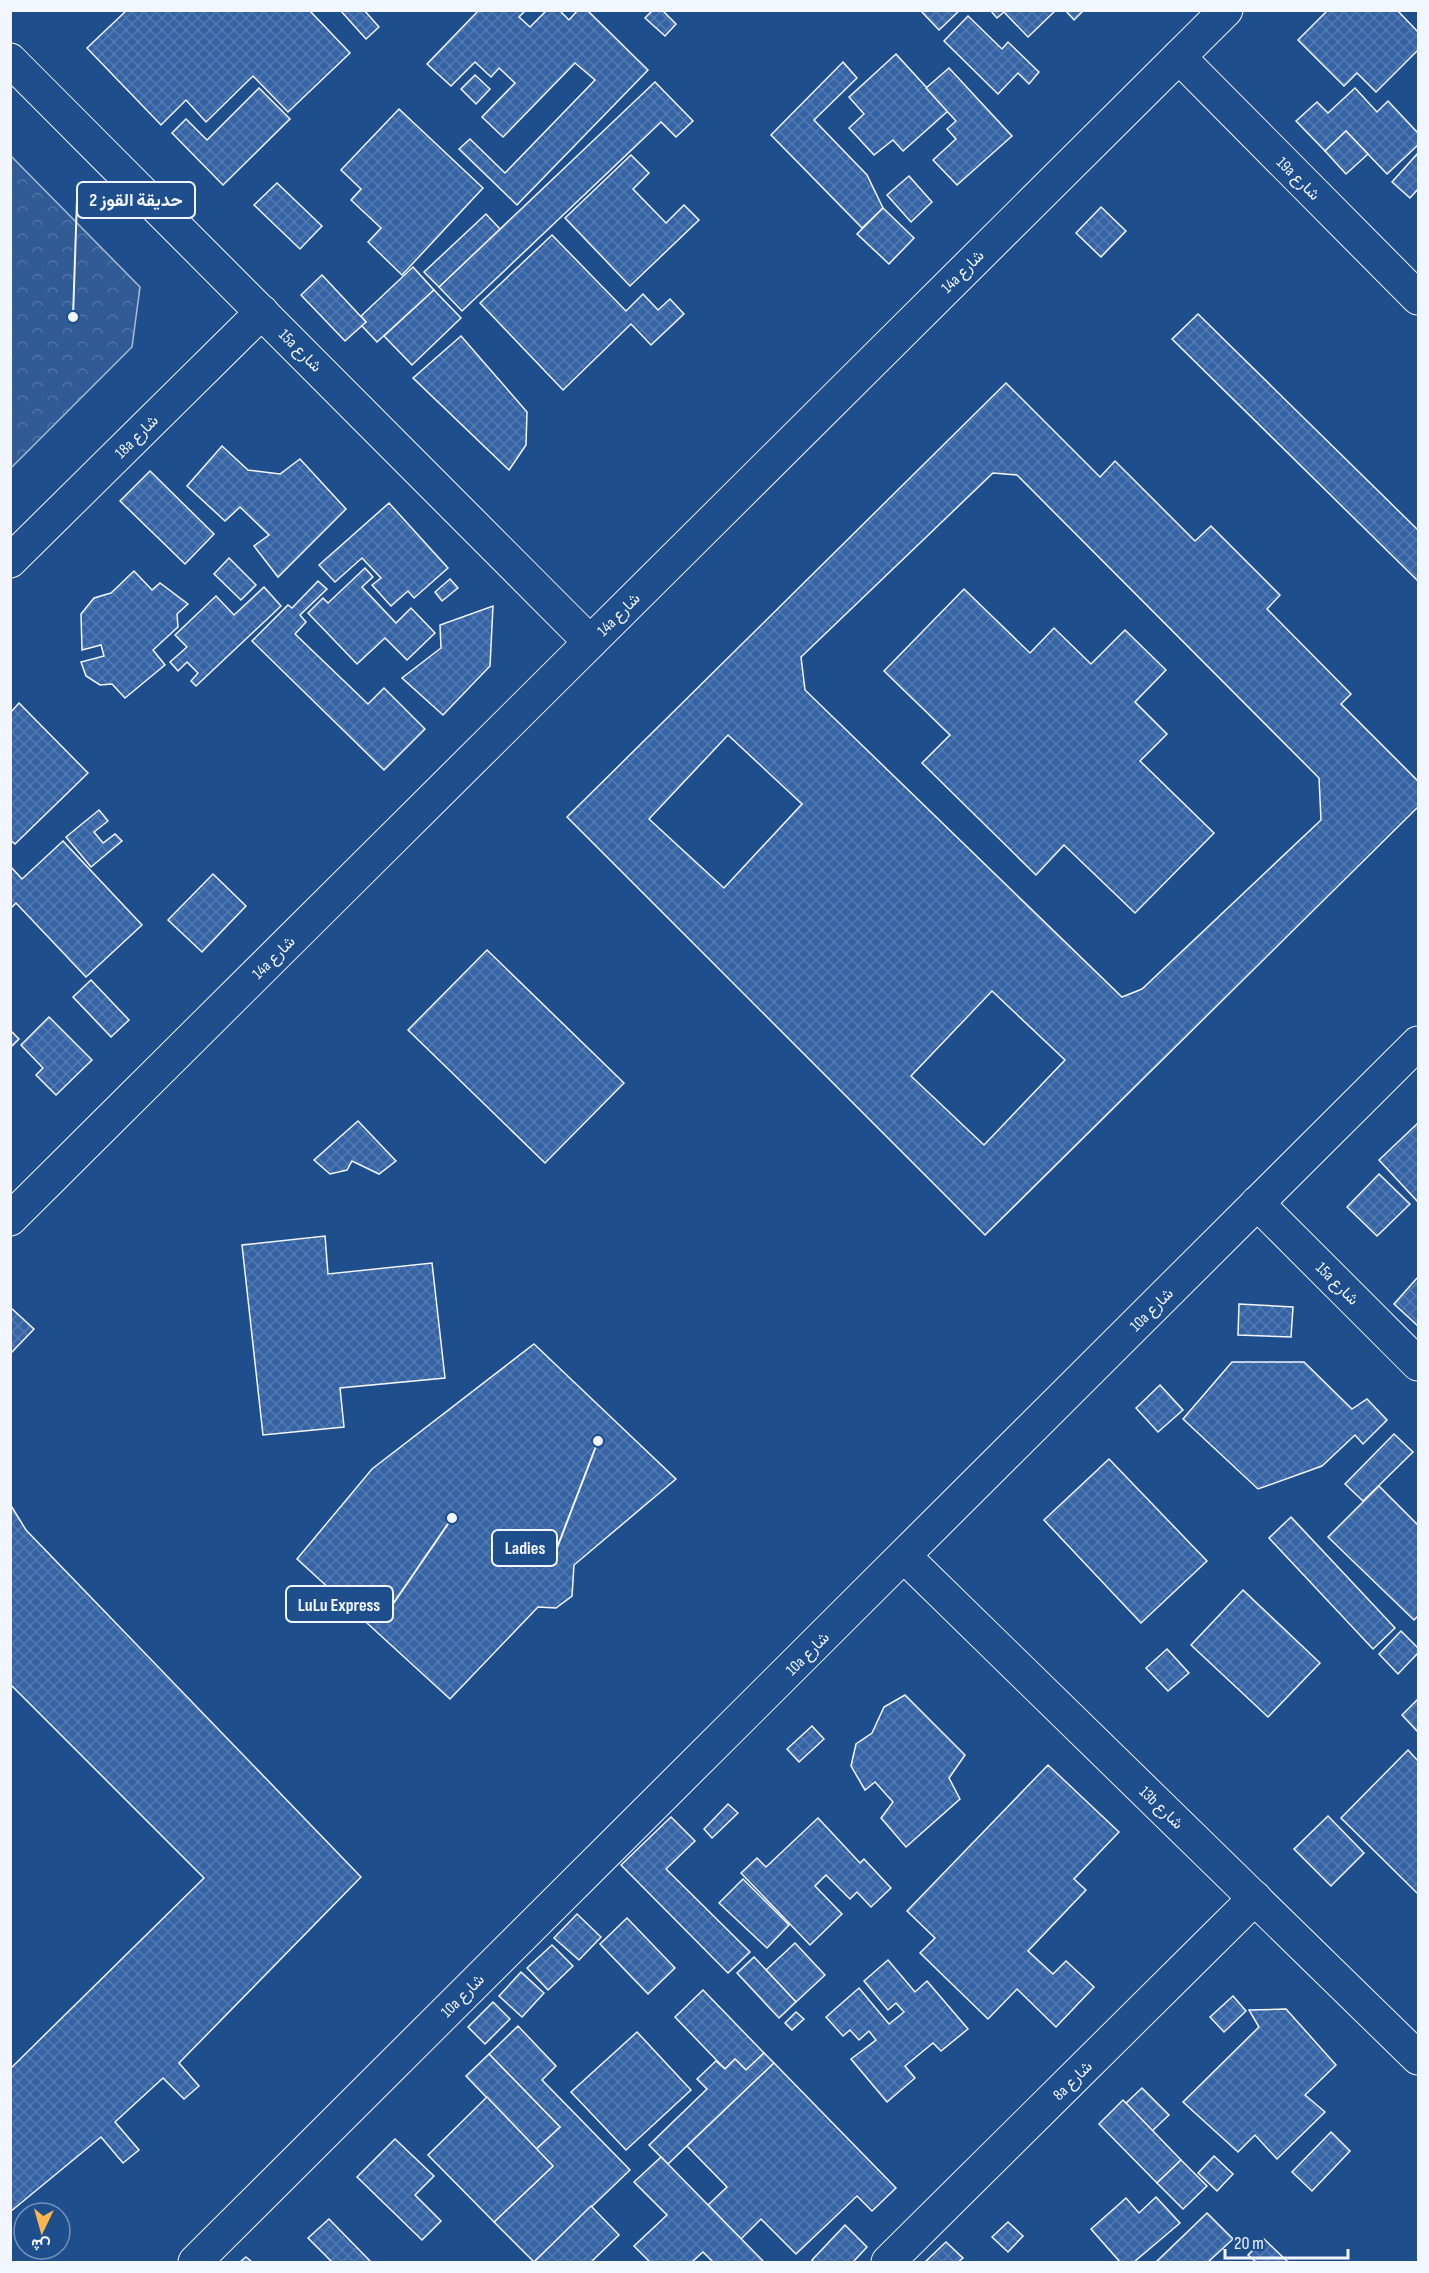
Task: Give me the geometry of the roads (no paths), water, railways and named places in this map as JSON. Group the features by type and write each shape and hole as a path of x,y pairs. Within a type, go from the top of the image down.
{"street":[{"name":"14a شارع","path":"10,1219 1226,10"},
{"name":"19a شارع","path":"1179,57 1419,298"},
{"name":"15a شارع","path":"10,60 590,642"},
{"name":"18a شارع","path":"10,561 262,312"},
{"name":"10a شارع","path":"195,2262 1419,1043"},
{"name":"15a شارع","path":"1257,1203 1419,1364"},
{"name":"13b شارع","path":"904,1556 1419,2058"},
{"name":"8a شارع","path":"888,2262 1255,1898"}],"place":[{"name":"حديقة القوز 2","path":"73,317"},
{"name":"Ladies","path":"598,1441"},
{"name":"LuLu Express","path":"452,1518"}]}
